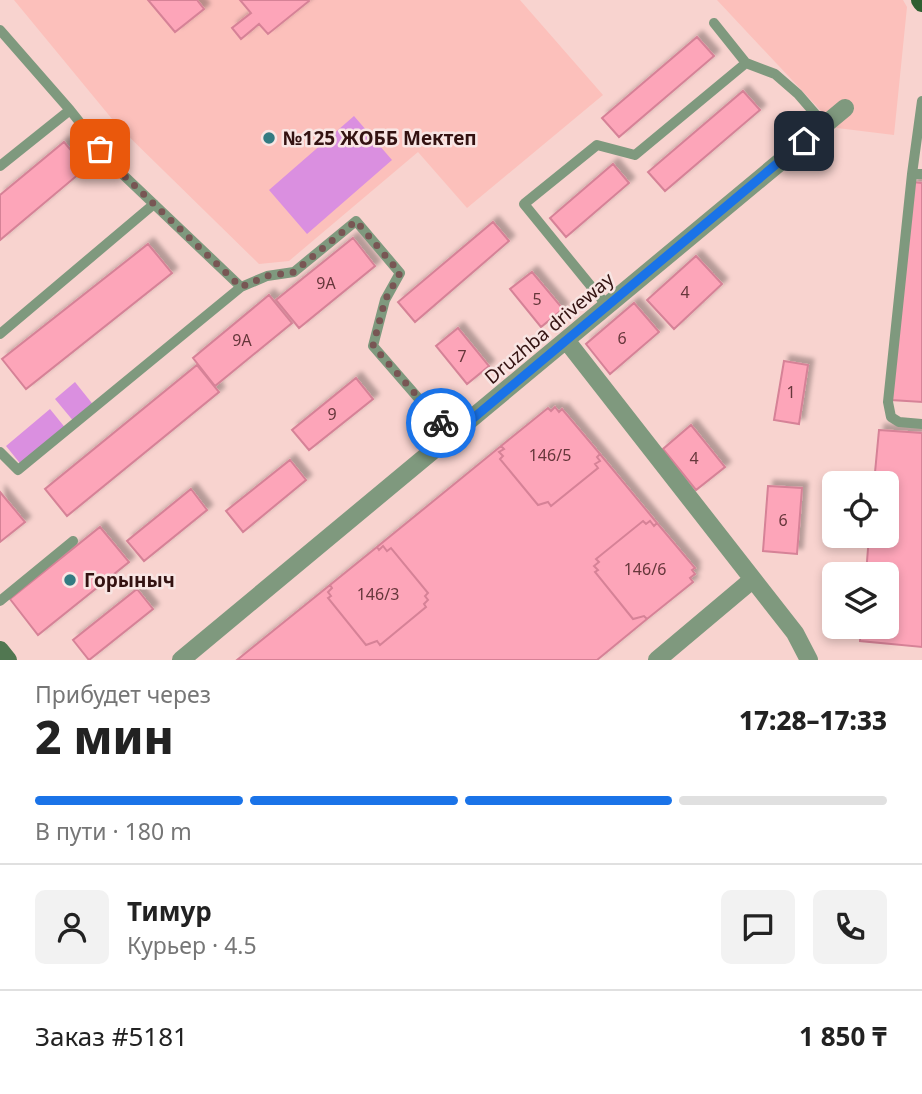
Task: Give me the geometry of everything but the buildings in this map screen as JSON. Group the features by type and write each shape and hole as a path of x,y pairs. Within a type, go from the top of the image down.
{"street":[{"name":"Druzhba driveway","path":"181,660 845,108"},
{"path":"566,340 795,633 809,660"},
{"path":"657,660 752,580"},
{"path":"0,650 8,660"}],"lane":[{"path":"714,23 746,62 775,75 798,94 824,124"},
{"path":"0,30 70,110 116,168 241,287"},
{"path":"608,307 524,204 597,145 635,155 746,62"},
{"path":"922,101 917,174 888,402 891,418 899,422 922,424"},
{"path":"0,166 70,110"},
{"path":"0,334 153,204"},
{"path":"0,452 18,470 241,287 267,276 294,272 356,221 400,273 385,300 373,346 452,436"},
{"path":"0,601 73,541"}],"shaded area":[{"name":"№125 ЖОББ Мектеп","path":"14,0 520,0 603,95 467,208 418,152 289,261 259,264 117,125"},
{"path":"717,0 903,0 907,7 894,135 837,128"},
{"path":"354,116 392,160 307,234 269,190"},
{"path":"75,382 95,407 75,423 55,399"},
{"path":"50,409 67,430 23,467 6,446"}],"way so far":[{"path":"100,149 116,168 241,287 267,276 294,272 356,221 400,273 385,300 373,346 441,423"}],"place":[{"name":"№125 ЖОББ Мектеп","path":"269,138"},
{"name":"Горыныч","path":"70,580"}],"route":[{"path":"441,423 452,436 804,141"}]}
